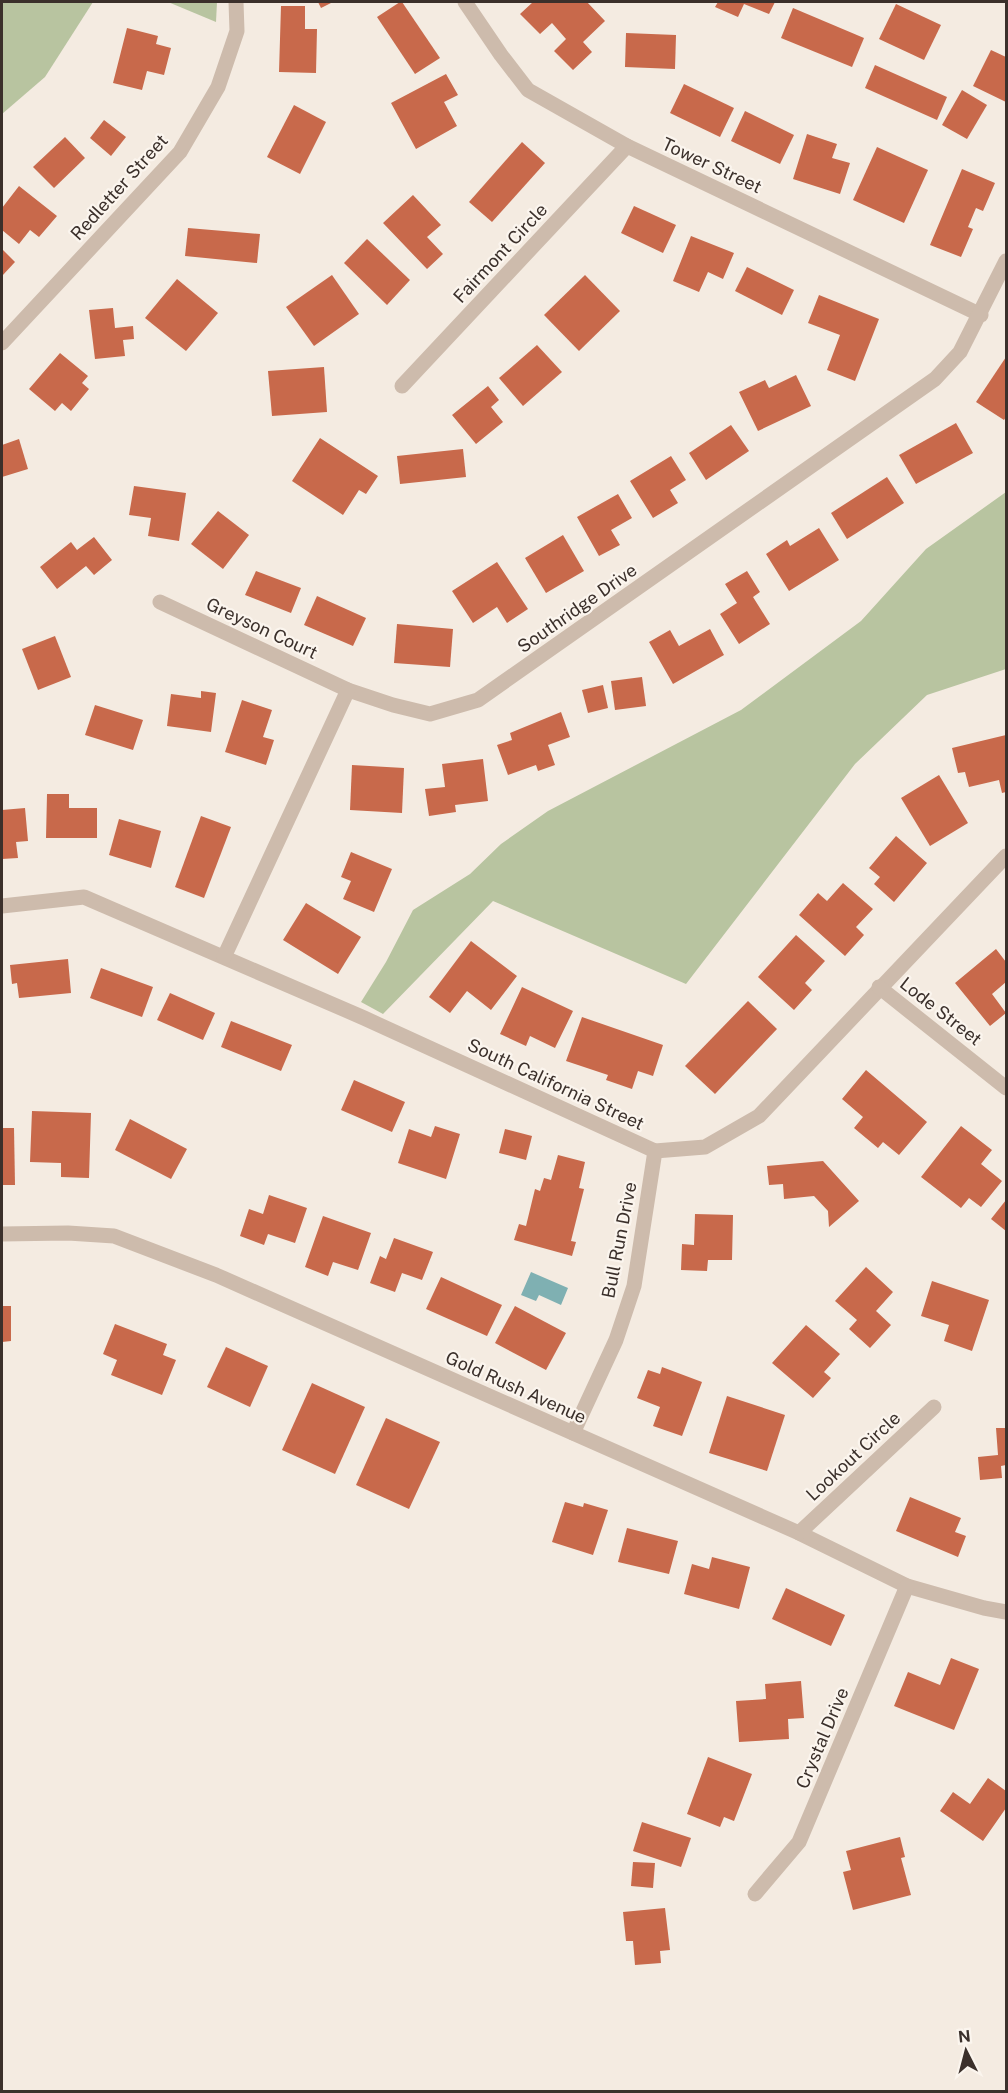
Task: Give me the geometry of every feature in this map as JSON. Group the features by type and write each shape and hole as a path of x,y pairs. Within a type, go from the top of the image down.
{"street":[{"name":"Redletter Street","path":"2,343 180,152 218,87 237,31 236,2"},
{"name":"Tower Street","path":"465,2 528,90 627,146 981,315"},
{"name":"Fairmont Circle","path":"402,386 627,146"},
{"name":"Southridge Drive","path":"348,690 430,714 478,700 935,380 960,352 981,315 1006,261"},
{"name":"Greyson Court","path":"160,602 348,690"},
{"path":"224,957 348,690"},
{"name":"South California Street","path":"2,906 84,897 364,1018 655,1151 705,1147 759,1116 879,987 1006,856"},
{"name":"Lode Street","path":"879,987 1006,1088"},
{"name":"Bull Run Drive","path":"573,1433 616,1340 634,1286 655,1151"},
{"name":"Gold Rush Avenue","path":"2,1234 68,1233 114,1236 216,1275 799,1533 907,1586 1006,1612"},
{"name":"Lookout Circle","path":"799,1533 934,1407"},
{"name":"Crystal Drive","path":"755,1894 799,1842 907,1586"}],"green space":[{"path":"2,2 93,2 45,77 2,114"},
{"path":"168,2 217,2 216,22"},
{"path":"1006,492 1006,669 927,695 855,764 686,984 493,901 383,1014 361,1002 386,962 413,910 470,874 501,844 548,811 741,710 861,621 926,549"}],"water":[{"path":"531,1272 568,1288 561,1305 539,1295 536,1301 521,1295"}],"building":[{"path":"318,2 333,2 321,8"},
{"path":"400,2 440,58 415,74 377,17"},
{"path":"533,2 587,2 605,21 583,42 592,52 573,70 554,51 566,39 552,23 540,34 520,14"},
{"path":"718,2 775,2 769,14 744,4 738,17 715,7"},
{"path":"896,4 941,25 924,60 879,39"},
{"path":"281,6 305,6 305,29 317,29 316,73 279,72"},
{"path":"793,8 864,38 852,67 781,38"},
{"path":"127,28 158,36 156,44 171,48 164,75 147,71 142,90 113,83"},
{"path":"626,33 676,35 675,69 625,67"},
{"path":"991,50 1006,57 1006,102 973,86"},
{"path":"875,65 947,97 937,120 865,88"},
{"path":"446,74 458,95 444,102 457,126 416,149 391,103"},
{"path":"684,84 734,108 720,137 670,113"},
{"path":"962,90 987,105 967,139 942,125"},
{"path":"294,105 326,122 300,174 267,157"},
{"path":"745,111 794,135 780,164 731,141"},
{"path":"104,120 126,137 111,156 90,138"},
{"path":"807,134 837,144 832,158 850,163 840,194 793,179"},
{"path":"65,137 85,158 54,188 33,167"},
{"path":"522,142 545,163 492,222 469,202"},
{"path":"877,147 928,170 904,223 853,200"},
{"path":"962,169 995,183 983,211 976,208 968,227 973,229 961,257 930,245"},
{"path":"19,186 57,216 39,237 30,230 19,244 2,230 2,208"},
{"path":"413,195 441,225 427,237 443,254 427,269 383,223"},
{"path":"634,206 676,225 663,253 621,233"},
{"path":"188,228 260,234 257,263 185,256"},
{"path":"691,236 734,253 723,279 708,272 699,292 673,281"},
{"path":"367,239 410,280 387,305 344,263"},
{"path":"2,249 15,262 2,276"},
{"path":"747,267 794,290 782,315 735,291"},
{"path":"332,275 359,314 314,346 286,307"},
{"path":"585,275 620,311 579,351 544,315"},
{"path":"177,279 218,313 186,351 145,318"},
{"path":"819,295 879,319 855,381 827,370 840,335 808,323"},
{"path":"113,308 115,328 133,326 134,339 123,340 125,356 95,359 89,310"},
{"path":"537,345 562,372 523,406 499,378"},
{"path":"60,353 88,376 82,383 89,389 71,411 62,403 55,411 29,389"},
{"path":"1006,357 1006,417 1004,420 976,402"},
{"path":"324,367 327,412 272,416 268,371"},
{"path":"796,375 811,406 758,431 739,392 765,380 769,388"},
{"path":"488,386 499,400 491,407 503,422 476,444 452,415"},
{"path":"956,423 973,453 916,484 899,455"},
{"path":"731,425 749,451 706,480 689,453"},
{"path":"320,438 378,476 366,494 359,490 343,515 292,481"},
{"path":"19,439 28,469 2,477 2,445"},
{"path":"463,449 466,477 400,484 397,456"},
{"path":"671,456 686,480 670,490 678,503 653,518 630,481"},
{"path":"887,477 904,503 847,539 831,513"},
{"path":"134,486 186,493 179,541 148,536 151,518 129,515"},
{"path":"618,494 632,518 611,530 620,545 599,556 577,517"},
{"path":"218,511 249,535 223,569 191,544"},
{"path":"819,528 839,560 789,591 766,554 787,540 790,546"},
{"path":"563,535 584,571 546,593 525,558"},
{"path":"94,537 112,560 94,575 86,566 57,589 40,567 71,542 77,550"},
{"path":"497,562 528,609 507,623 497,607 473,623 452,591"},
{"path":"256,571 301,588 291,613 245,595"},
{"path":"747,571 760,592 753,597 770,624 739,644 720,614 737,603 725,584"},
{"path":"317,596 366,618 353,646 304,625"},
{"path":"397,624 453,629 450,667 394,663"},
{"path":"710,629 724,655 673,684 649,642 670,630 679,646"},
{"path":"55,636 71,677 38,690 22,649"},
{"path":"642,677 646,706 615,710 611,681"},
{"path":"603,685 608,708 588,713 582,690"},
{"path":"201,691 216,693 211,732 167,726 171,694 201,698"},
{"path":"242,700 272,710 263,737 274,740 266,765 225,752"},
{"path":"95,705 143,720 133,750 85,735"},
{"path":"561,712 570,737 548,745 555,765 538,771 536,765 508,775 497,745 512,740 510,733"},
{"path":"1006,735 1006,792 1002,793 999,780 969,787 965,772 958,773 952,748"},
{"path":"483,759 488,801 455,805 456,812 429,816 425,789 445,787 442,764"},
{"path":"352,765 404,768 402,813 350,810"},
{"path":"939,775 968,823 930,846 901,798"},
{"path":"47,794 69,794 69,808 97,808 97,838 46,838"},
{"path":"25,808 28,841 16,842 18,858 2,859 2,810"},
{"path":"201,816 231,827 204,898 175,887"},
{"path":"119,819 161,831 151,868 109,855"},
{"path":"896,836 927,863 894,902 874,884 880,877 869,868"},
{"path":"351,852 392,869 374,912 343,899 351,881 341,877"},
{"path":"843,883 873,909 856,927 864,935 845,956 799,915 818,893 827,901"},
{"path":"306,903 361,937 338,974 283,940"},
{"path":"796,935 825,961 805,983 812,990 794,1010 758,977"},
{"path":"471,941 517,976 491,1010 467,991 450,1013 429,997"},
{"path":"996,949 1006,962 1006,982 992,994 1006,1013 990,1026 955,983"},
{"path":"68,959 71,993 19,998 17,983 12,984 10,965"},
{"path":"101,968 153,987 142,1017 90,998"},
{"path":"522,987 573,1011 555,1048 530,1036 526,1046 500,1034"},
{"path":"170,993 215,1013 203,1040 157,1020"},
{"path":"748,1001 777,1029 715,1094 685,1066"},
{"path":"582,1017 663,1045 653,1076 638,1071 632,1089 606,1080 608,1075 566,1061"},
{"path":"231,1021 292,1045 281,1071 221,1047"},
{"path":"866,1070 927,1122 899,1155 883,1142 878,1148 854,1128 863,1117 842,1099"},
{"path":"354,1080 405,1102 392,1132 341,1110"},
{"path":"32,1111 91,1113 89,1178 61,1177 61,1163 30,1162"},
{"path":"130,1119 187,1149 171,1179 115,1150"},
{"path":"435,1126 460,1134 446,1179 398,1163 409,1129 431,1137"},
{"path":"961,1126 992,1150 981,1164 1002,1181 981,1207 969,1198 961,1208 921,1177"},
{"path":"2,1128 14,1128 15,1185 2,1185"},
{"path":"505,1129 532,1136 526,1160 499,1153"},
{"path":"558,1155 585,1162 579,1188 584,1189 571,1241 576,1242 572,1256 514,1240 519,1224 526,1226 535,1189 540,1191 544,1178 551,1180"},
{"path":"823,1161 859,1201 829,1227 828,1211 814,1196 784,1199 783,1184 769,1185 767,1166"},
{"path":"269,1195 307,1208 295,1243 268,1234 264,1245 240,1236 249,1209 263,1214"},
{"path":"1006,1200 1006,1231 991,1219"},
{"path":"695,1214 733,1215 732,1260 708,1260 707,1271 681,1270 682,1244 694,1245"},
{"path":"323,1216 371,1233 358,1270 333,1262 328,1276 305,1267"},
{"path":"394,1238 433,1252 422,1280 402,1273 395,1292 370,1283 380,1256 386,1259"},
{"path":"866,1267 893,1292 876,1311 891,1325 870,1348 849,1329 857,1320 835,1301"},
{"path":"441,1277 502,1305 487,1336 426,1309"},
{"path":"932,1281 989,1300 972,1351 944,1341 949,1325 921,1316"},
{"path":"2,1306 11,1306 11,1341 2,1342"},
{"path":"515,1306 566,1333 546,1370 495,1343"},
{"path":"115,1324 167,1344 163,1355 176,1360 162,1395 111,1375 117,1360 103,1354"},
{"path":"806,1325 840,1354 824,1372 831,1378 813,1398 772,1363"},
{"path":"226,1347 268,1366 250,1407 207,1387"},
{"path":"662,1367 702,1382 682,1436 653,1426 660,1407 637,1398 648,1370 660,1374"},
{"path":"312,1383 365,1407 335,1474 282,1450"},
{"path":"727,1396 785,1415 767,1471 709,1453"},
{"path":"386,1418 440,1442 409,1509 356,1485"},
{"path":"996,1428 1006,1428 1006,1465 1001,1466 1002,1478 980,1480 978,1457 998,1455"},
{"path":"910,1497 961,1518 955,1532 966,1536 958,1557 896,1531"},
{"path":"565,1502 583,1507 584,1503 608,1510 593,1555 552,1542"},
{"path":"627,1528 678,1541 669,1574 618,1562"},
{"path":"712,1557 750,1567 739,1609 684,1594 692,1564 709,1569"},
{"path":"786,1588 845,1615 831,1646 772,1619"},
{"path":"951,1658 979,1669 954,1730 894,1706 908,1672 940,1685"},
{"path":"801,1681 804,1718 788,1719 789,1739 739,1742 736,1701 766,1699 765,1684"},
{"path":"708,1757 752,1774 734,1821 724,1817 720,1827 687,1814"},
{"path":"988,1778 1006,1791 1006,1808 983,1841 940,1811 953,1792 970,1804"},
{"path":"642,1822 691,1838 681,1867 633,1851"},
{"path":"900,1837 905,1857 901,1858 911,1895 853,1910 843,1872 851,1870 846,1851"},
{"path":"633,1862 655,1863 653,1888 631,1886"},
{"path":"665,1908 670,1950 660,1951 661,1963 635,1965 633,1941 626,1941 623,1912"}]}
